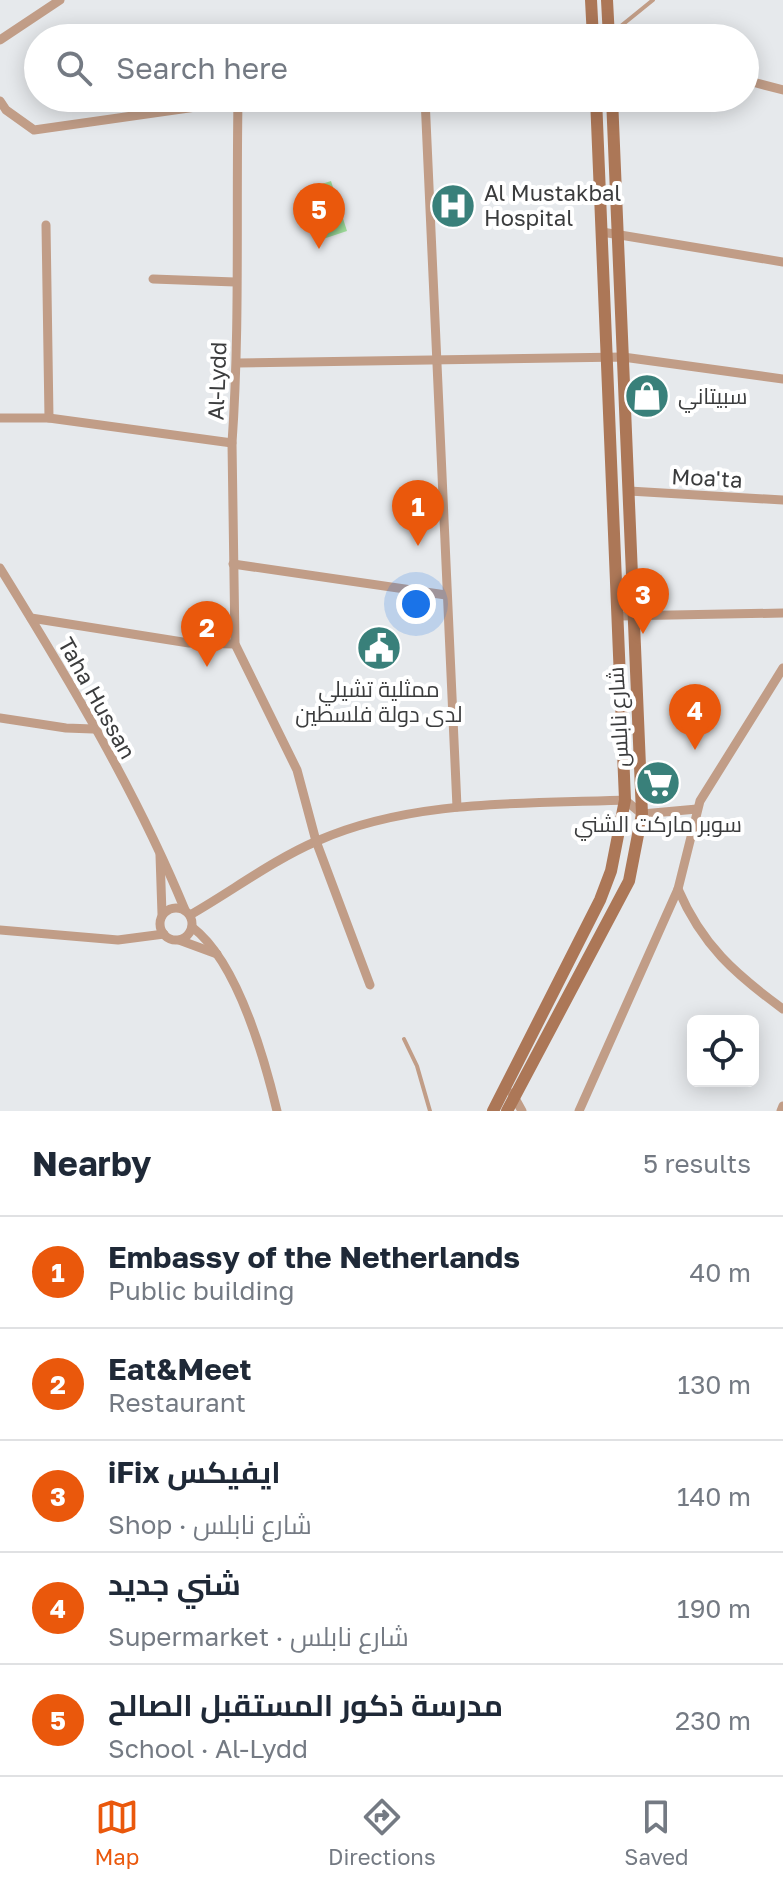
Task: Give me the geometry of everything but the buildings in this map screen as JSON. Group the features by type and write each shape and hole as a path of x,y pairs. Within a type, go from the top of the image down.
{"main road":[{"path":"591,0 592,24"},
{"path":"607,0 608,24"},
{"name":"شارع نابلس","path":"507,1111 511,1092 600,900 611,871 625,800 597,112"},
{"name":"شارع نابلس","path":"493,1111 511,1092 629,881 642,814 613,112"}],"street":[{"path":"0,40 60,0"},
{"path":"759,84 783,90"},
{"path":"0,101 6,110 34,130 161,112"},
{"name":"Al-Lydd","path":"0,418 49,418 232,443 238,363 235,282 238,112"},
{"path":"426,112 457,807"},
{"path":"46,225 49,418"},
{"path":"602,232 783,262"},
{"path":"153,279 235,282"},
{"path":"238,363 606,356 783,379"},
{"path":"232,443 235,644 297,770 316,841 370,985"},
{"name":"Moa'ta","path":"629,491 783,500"},
{"path":"233,564 446,595"},
{"name":"Taha Hussan","path":"0,568 160,848 188,913"},
{"path":"619,616 783,613"},
{"path":"31,618 189,643 235,644"},
{"path":"579,1111 678,889 697,809 783,668"},
{"path":"0,718 93,729"},
{"path":"162,914 173,908 188,913 316,841 370,824 457,807 625,800 642,814 697,809"},
{"path":"160,848 160,927 164,934"},
{"path":"678,889 695,927 745,981 783,1009"},
{"path":"188,913 192,927 209,940 217,954 261,1044 277,1111"},
{"path":"179,940 192,927"},
{"path":"0,930 118,940 164,934 217,954"},
{"path":"511,1092 522,1111"}],"lane":[{"path":"624,24 653,0"},
{"path":"404,1039 417,1066 430,1111"}],"green space":[{"path":"331,181 347,231 317,241 300,191"}],"place":[{"name":"Al Mustakbal Hospital","path":"453,206"},
{"name":"مدرسة ذكور المستقبل الصالح","path":"319,249"},
{"name":"سبيتاني","path":"647,396"},
{"name":"Embassy of the Netherlands","path":"418,546"},
{"name":"iFix ايفيكس","path":"643,634"},
{"name":"ممثلية تشيلي لدى دولة فلسطين","path":"379,648"},
{"name":"Eat&Meet","path":"207,667"},
{"name":"شني جديد","path":"695,750"},
{"name":"سوبر ماركت الشني","path":"658,783"}]}
